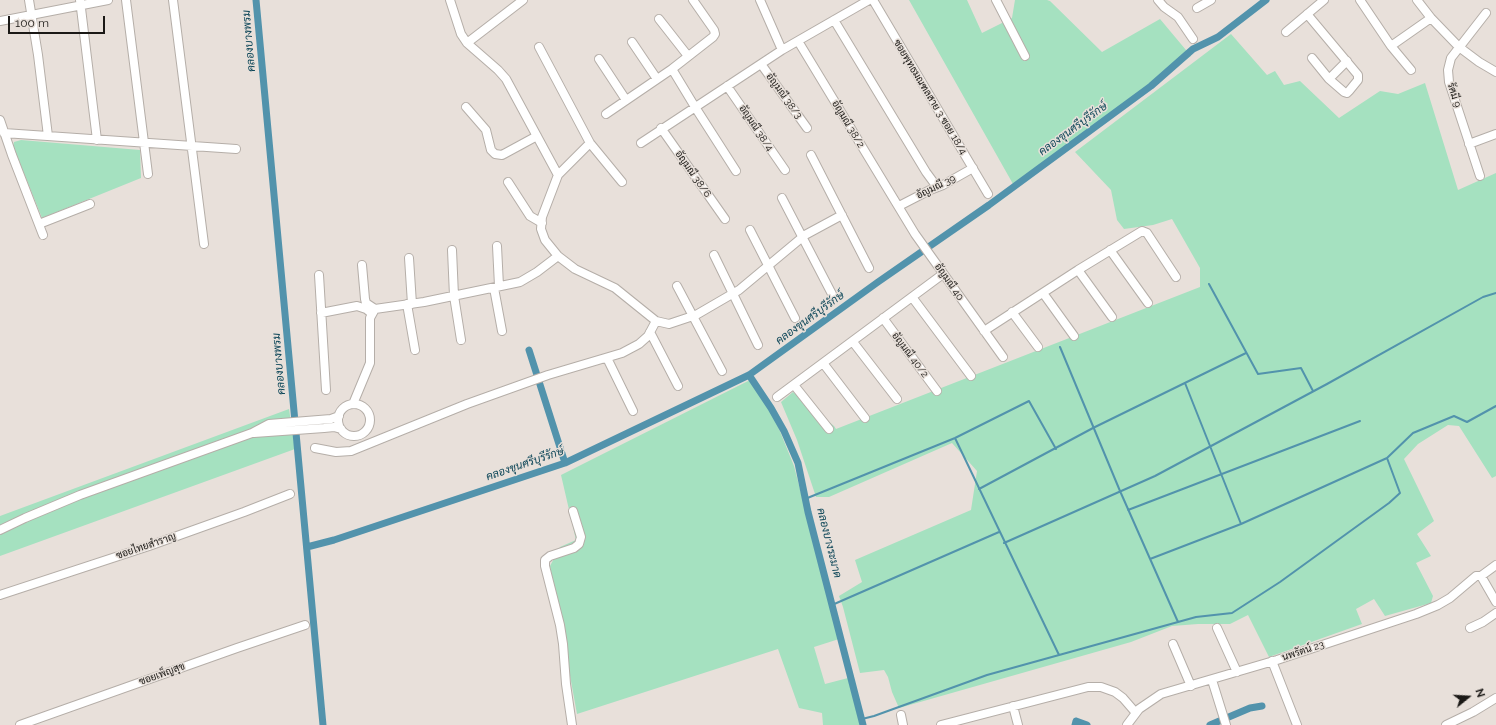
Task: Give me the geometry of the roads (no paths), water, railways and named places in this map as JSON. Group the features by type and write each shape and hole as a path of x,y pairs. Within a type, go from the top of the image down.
{"street":[{"path":"29,0 38,55 48,136"},
{"path":"0,21 80,2 108,0"},
{"path":"126,0 148,174"},
{"path":"173,0 204,244"},
{"path":"450,0 461,34 467,43 506,79 558,175"},
{"path":"467,43 523,0"},
{"path":"606,114 672,69 713,37 715,34 693,0"},
{"path":"760,0 782,50"},
{"path":"641,143 661,128 782,50 869,0"},
{"name":"ซอยพุทธมณฑลสาย 3 ซอย 18/4","path":"873,0 988,194"},
{"path":"996,0 1026,56"},
{"path":"1158,0 1178,18 1193,39"},
{"path":"1197,8 1211,0"},
{"path":"1286,32 1324,0"},
{"path":"1360,0 1391,46 1412,70"},
{"path":"1417,0 1431,18 1459,47 1479,62 1496,72"},
{"path":"80,2 97,140"},
{"name":"รัศมี 9","path":"1480,176 1449,82 1448,70 1451,58 1486,13"},
{"path":"1307,14 1359,78 1347,93 1344,92 1328,79 1312,58"},
{"path":"1391,46 1431,18"},
{"path":"659,19 688,56"},
{"path":"834,20 926,172 937,187"},
{"name":"อัญมณี 38/2","path":"798,41 899,206"},
{"path":"632,42 657,79"},
{"path":"539,47 590,143 622,182"},
{"path":"599,59 626,100"},
{"path":"1328,79 1347,62"},
{"name":"อัญมณี 38/3","path":"761,64 807,128"},
{"path":"672,69 736,170"},
{"name":"อัญมณี 38/4","path":"727,86 784,170"},
{"path":"466,107 486,130 491,150 495,154 502,155 537,136"},
{"path":"0,120 43,235"},
{"name":"อัญมณี 38/6","path":"661,128 725,219"},
{"path":"4,133 236,149"},
{"path":"1469,144 1496,134"},
{"path":"590,143 558,175 542,216 541,229 545,240 558,256 575,269 616,288 656,321 669,324 693,316 733,294 803,237 842,214"},
{"path":"811,155 869,268"},
{"name":"อัญมณี 39","path":"899,206 973,168"},
{"path":"508,182 530,216 542,223"},
{"path":"782,198 833,296"},
{"path":"39,224 90,204"},
{"name":"อัญมณี 40","path":"899,206 915,234 941,272 1003,357"},
{"path":"750,230 795,318"},
{"path":"984,331 1138,233 1147,233 1176,277"},
{"path":"497,246 496,287 502,331"},
{"path":"452,250 454,296 460,340"},
{"path":"1110,250 1148,303"},
{"path":"714,255 758,345"},
{"path":"321,313 357,306 373,311 520,282 532,276 558,256"},
{"path":"409,258 409,304 415,350"},
{"path":"362,265 365,299 366,303 373,311"},
{"path":"1078,270 1112,317"},
{"path":"777,396 853,342 912,297 941,272"},
{"path":"319,275 326,390"},
{"path":"677,286 722,371"},
{"path":"1043,293 1074,336"},
{"path":"912,297 971,376"},
{"path":"353,404 370,363 370,318 373,311"},
{"path":"1012,312 1038,347"},
{"name":"อัญมณี 40/2","path":"883,318 938,391"},
{"path":"315,448 336,452 351,452 467,404 548,375 622,354 639,344 650,332 656,321"},
{"path":"650,332 678,386"},
{"path":"853,342 896,399"},
{"path":"607,358 633,410"},
{"path":"823,363 865,418"},
{"path":"794,385 829,429"},
{"path":"324,423 355,436 360,434 368,427 370,422 368,412 361,406 353,404 346,406 339,416 339,424 341,429"},
{"path":"0,530 80,495 252,433 269,428 324,423 339,416"},
{"name":"ซอยไทยสำราญ","path":"0,595 149,546 290,494"},
{"path":"572,725 560,625 545,566 546,560 550,556 574,548 579,544 581,537 573,511"},
{"name":"นพรัตน์ 23","path":"1127,725 1139,709 1161,694 1212,680 1416,614 1444,601 1476,576 1481,576 1496,565"},
{"path":"1481,576 1496,602"},
{"path":"1470,628 1483,622 1496,613"},
{"name":"ซอยเพ็ญสุข","path":"20,725 230,650 305,625"},
{"path":"1217,628 1237,672"},
{"path":"1173,644 1191,686"},
{"path":"1272,661 1297,725"},
{"path":"1212,680 1226,725"},
{"path":"941,725 1088,687 1101,687 1115,692 1123,698 1136,713"},
{"path":"1446,725 1473,712 1496,698"},
{"path":"1013,706 1018,725"},
{"path":"901,715 903,725"}],"waterway":[{"name":"คลองบางพรม","path":"256,0 323,725"},
{"name":"คลองขุนศรีบุรีรักษ์","path":"307,547 334,540 565,463 749,375 878,282 989,205 1151,86 1193,49 1218,37 1266,0"},
{"path":"1209,284 1258,374 1301,368 1313,391"},
{"path":"1004,543 1155,476 1327,384 1483,297 1496,293"},
{"path":"1060,347 1120,491 1178,622"},
{"path":"529,350 565,463"},
{"path":"979,489 1093,428 1246,353"},
{"name":"คลองบางระมาด","path":"749,375 784,431 798,463 808,512 863,725"},
{"path":"1150,559 1241,524 1185,383"},
{"path":"805,499 955,438 1029,401 1056,449"},
{"path":"862,719 987,675 1196,617 1232,613 1280,582 1389,503 1400,493 1387,458 1413,433 1454,416 1467,422 1496,406"},
{"path":"1128,510 1360,421"},
{"path":"955,438 1059,655"},
{"path":"1241,524 1387,458"},
{"path":"832,605 999,532"},
{"path":"1210,725 1250,708 1262,706"},
{"path":"1075,725 1076,721 1087,725"}]}
